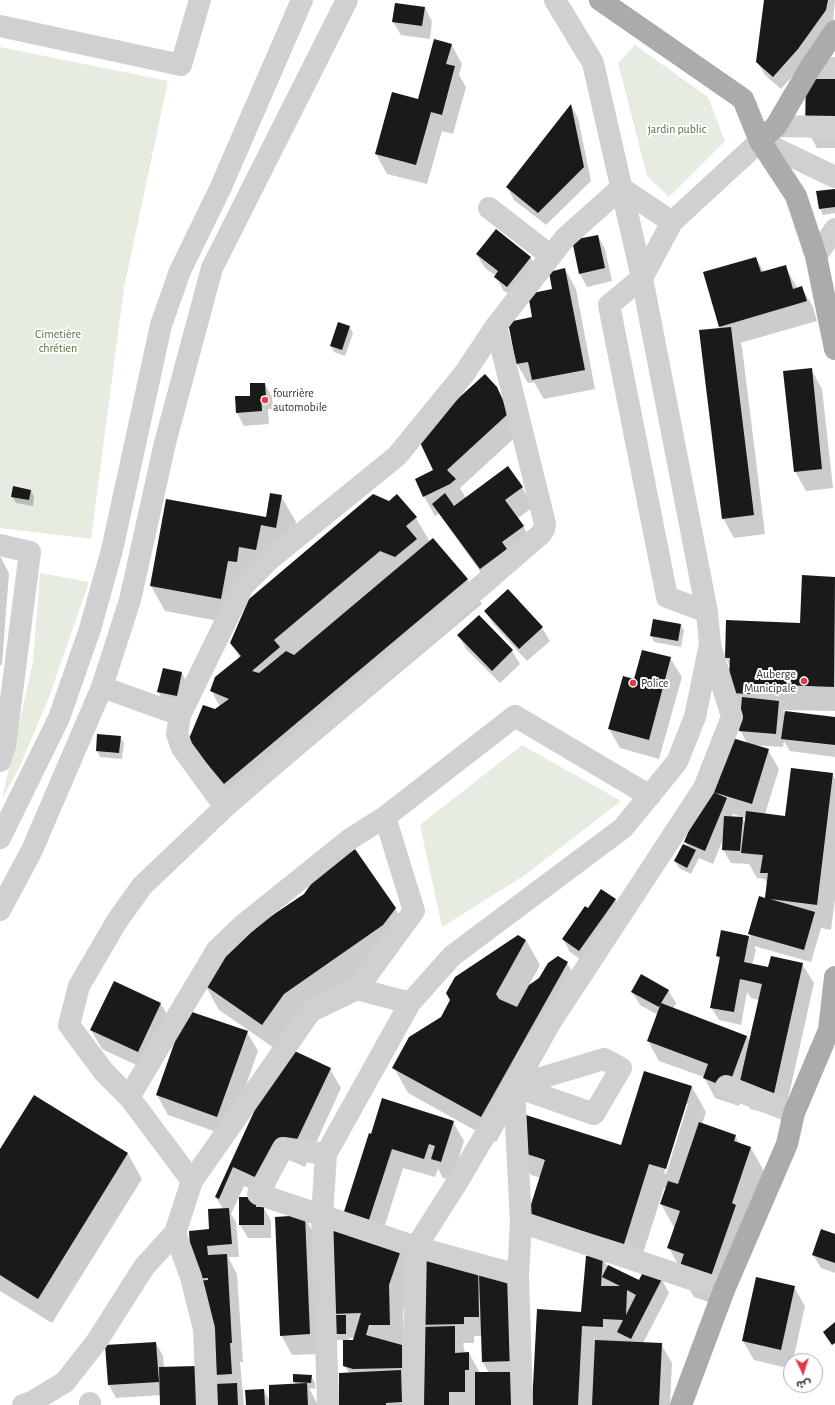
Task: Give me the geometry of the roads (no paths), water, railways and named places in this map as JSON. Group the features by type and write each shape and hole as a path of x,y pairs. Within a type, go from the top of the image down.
{"main road":[{"path":"600,0 743,99 760,141 796,196 816,256 834,337"},
{"path":"760,141 776,126 810,68 835,31"},
{"path":"681,1405 724,1290 787,1144 794,1113 832,1027 835,977"}],"street":[{"path":"0,26 181,65 200,0"},
{"path":"2,828 59,718 90,629 112,550 161,325 180,271 220,189 302,0"},
{"path":"0,910 32,850 102,688 130,600 165,443 212,268 347,0"},
{"path":"414,1405 416,1247 458,1181 514,1086 530,1055 704,788 732,717 710,644 707,612 642,278 593,63 555,0"},
{"path":"810,68 835,68"},
{"path":"776,126 835,127"},
{"path":"707,612 667,597 609,305 642,278 672,222 760,141 835,177"},
{"path":"621,188 672,222"},
{"path":"225,807 182,748 177,734 180,715 242,586 270,559 397,456 464,374 496,326 565,238 621,188"},
{"path":"489,208 551,256"},
{"path":"816,256 835,229"},
{"path":"192,1181 129,1097 104,1072 69,1025 79,986 118,921 142,886 225,807 541,534 545,524 496,326"},
{"path":"0,545 30,552 5,746 0,761"},
{"path":"328,1405 322,1216 326,1154 410,1003 452,956 623,828 677,762 695,717 710,644"},
{"path":"102,688 180,715"},
{"path":"129,1097 217,950 243,925 350,839 385,817 515,716 650,796"},
{"path":"23,1405 32,1402 65,1382 97,1341 144,1267 175,1233 192,1181 311,1011 357,989 414,911 385,817"},
{"path":"357,989 410,1003"},
{"path":"514,1086 520,1222 518,1275 522,1405"},
{"path":"726,1086 794,1113"},
{"path":"326,1154 283,1148 258,1194 416,1247 518,1275"},
{"path":"520,1222 724,1290"},
{"path":"175,1233 191,1277 204,1328 207,1405"}],"place":[{"name":"fourrière automobile","path":"265,400"},
{"name":"Auberge Municipale","path":"804,681"},
{"name":"Police","path":"633,683"}],"park label":[{"name":"jardin public","path":"677,129"},
{"name":"Cimetière chrétien","path":"58,341"}]}
